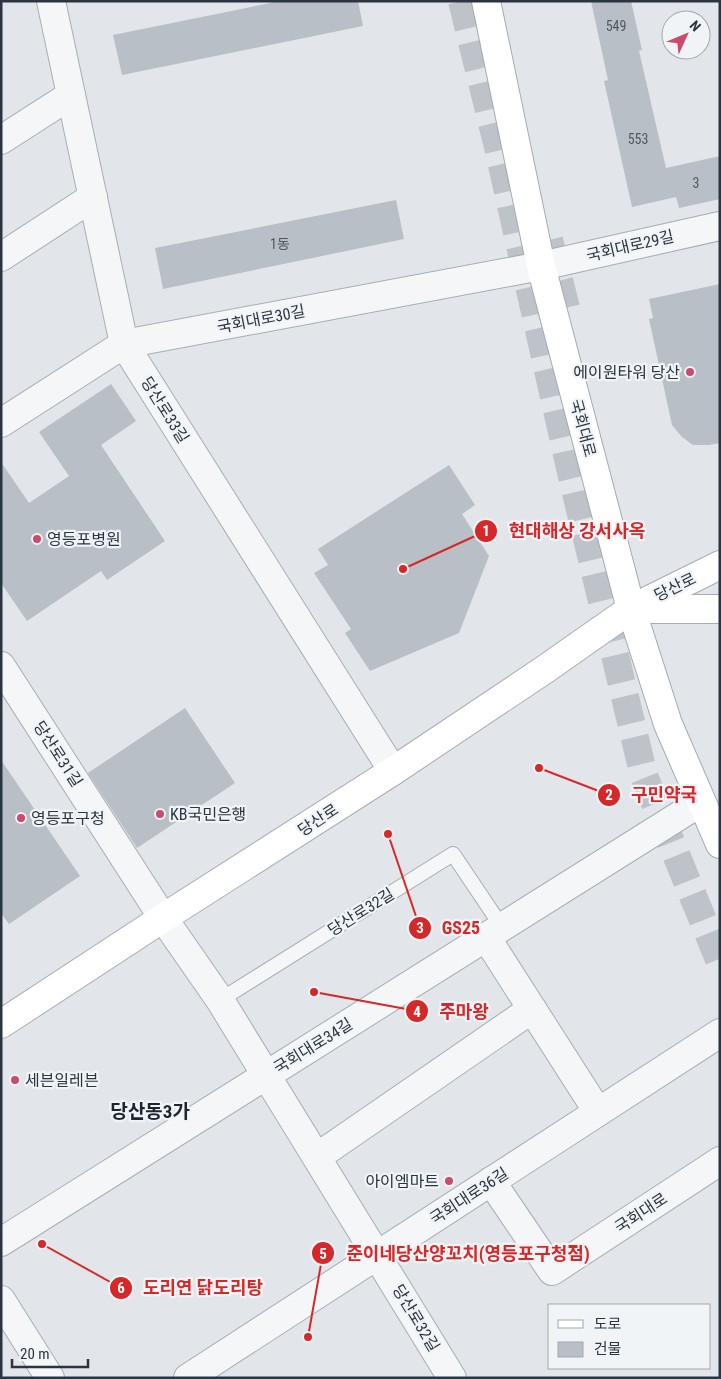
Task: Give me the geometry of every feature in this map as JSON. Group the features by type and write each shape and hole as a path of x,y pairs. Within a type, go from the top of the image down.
{"main road":[{"name":"국회대로","path":"486,1 541,266 631,609 668,724 720,844"},
{"name":"당산로","path":"1,1024 393,771 631,609 720,565"},
{"name":"당산로","path":"631,609 720,608"}],"street":[{"name":"당산로33길","path":"52,1 124,344 393,771"},
{"path":"1,140 71,95"},
{"path":"1,257 93,197"},
{"name":"국회대로29길","path":"541,266 720,226"},
{"name":"국회대로30길","path":"1,423 124,344 541,266"},
{"name":"당산로31길","path":"1,666 163,918"},
{"name":"국회대로34길","path":"1,1242 701,802"},
{"name":"당산로32길","path":"163,918 220,1000 452,1378"},
{"path":"494,932 532,1009 598,1112"},
{"path":"317,1157 532,1009"},
{"name":"국회대로36길","path":"188,1378 720,1034"},
{"name":"국회대로","path":"492,1181 552,1271 720,1161"},
{"path":"1,1300 50,1378"}],"lane":[{"name":"당산로32길","path":"220,1000 453,854 494,932"}],"building":[{"path":"280,1 358,1 363,26 122,75 113,35"},
{"path":"591,1 631,1 642,50 639,51 666,168 720,156 720,199 679,208 676,197 632,207 604,81 608,80"},
{"path":"396,200 404,239 163,289 155,248"},
{"name":"에이원타워 당산","path":"720,284 720,443 693,445 682,437 672,425 649,319 653,318 649,299"},
{"path":"111,384 136,421 101,445 165,541 107,580 101,571 27,621 1,583 1,462 29,503 69,476 39,432"},
{"path":"449,465 475,505 462,514 489,556 459,633 370,671 345,633 351,629 314,573 328,565 318,549"},
{"path":"185,708 235,783 137,848 88,773"},
{"name":"영등포구청","path":"1,760 80,876 9,924 1,913"}],"tunnel":[{"path":"462,1 497,143 570,468 644,776 720,962"},
{"path":"549,240 569,320"}],"place":[{"name":"에이원타워 당산","path":"690,372"},
{"name":"영등포병원","path":"37,539"},
{"name":"현대해상 강서사옥","path":"403,569"},
{"name":"구민약국","path":"539,768"},
{"name":"KB국민은행","path":"160,814"},
{"name":"영등포구청","path":"21,818"},
{"name":"GS25","path":"388,834"},
{"name":"주마왕","path":"314,992"},
{"name":"세븐일레븐","path":"15,1080"},
{"name":"아이엠마트","path":"449,1181"},
{"name":"도리연 닭도리탕","path":"42,1244"},
{"name":"준이네당산양꼬치(영등포구청점)","path":"308,1337"}],"district":[{"name":"당산동3가","path":"150,1111"}]}
